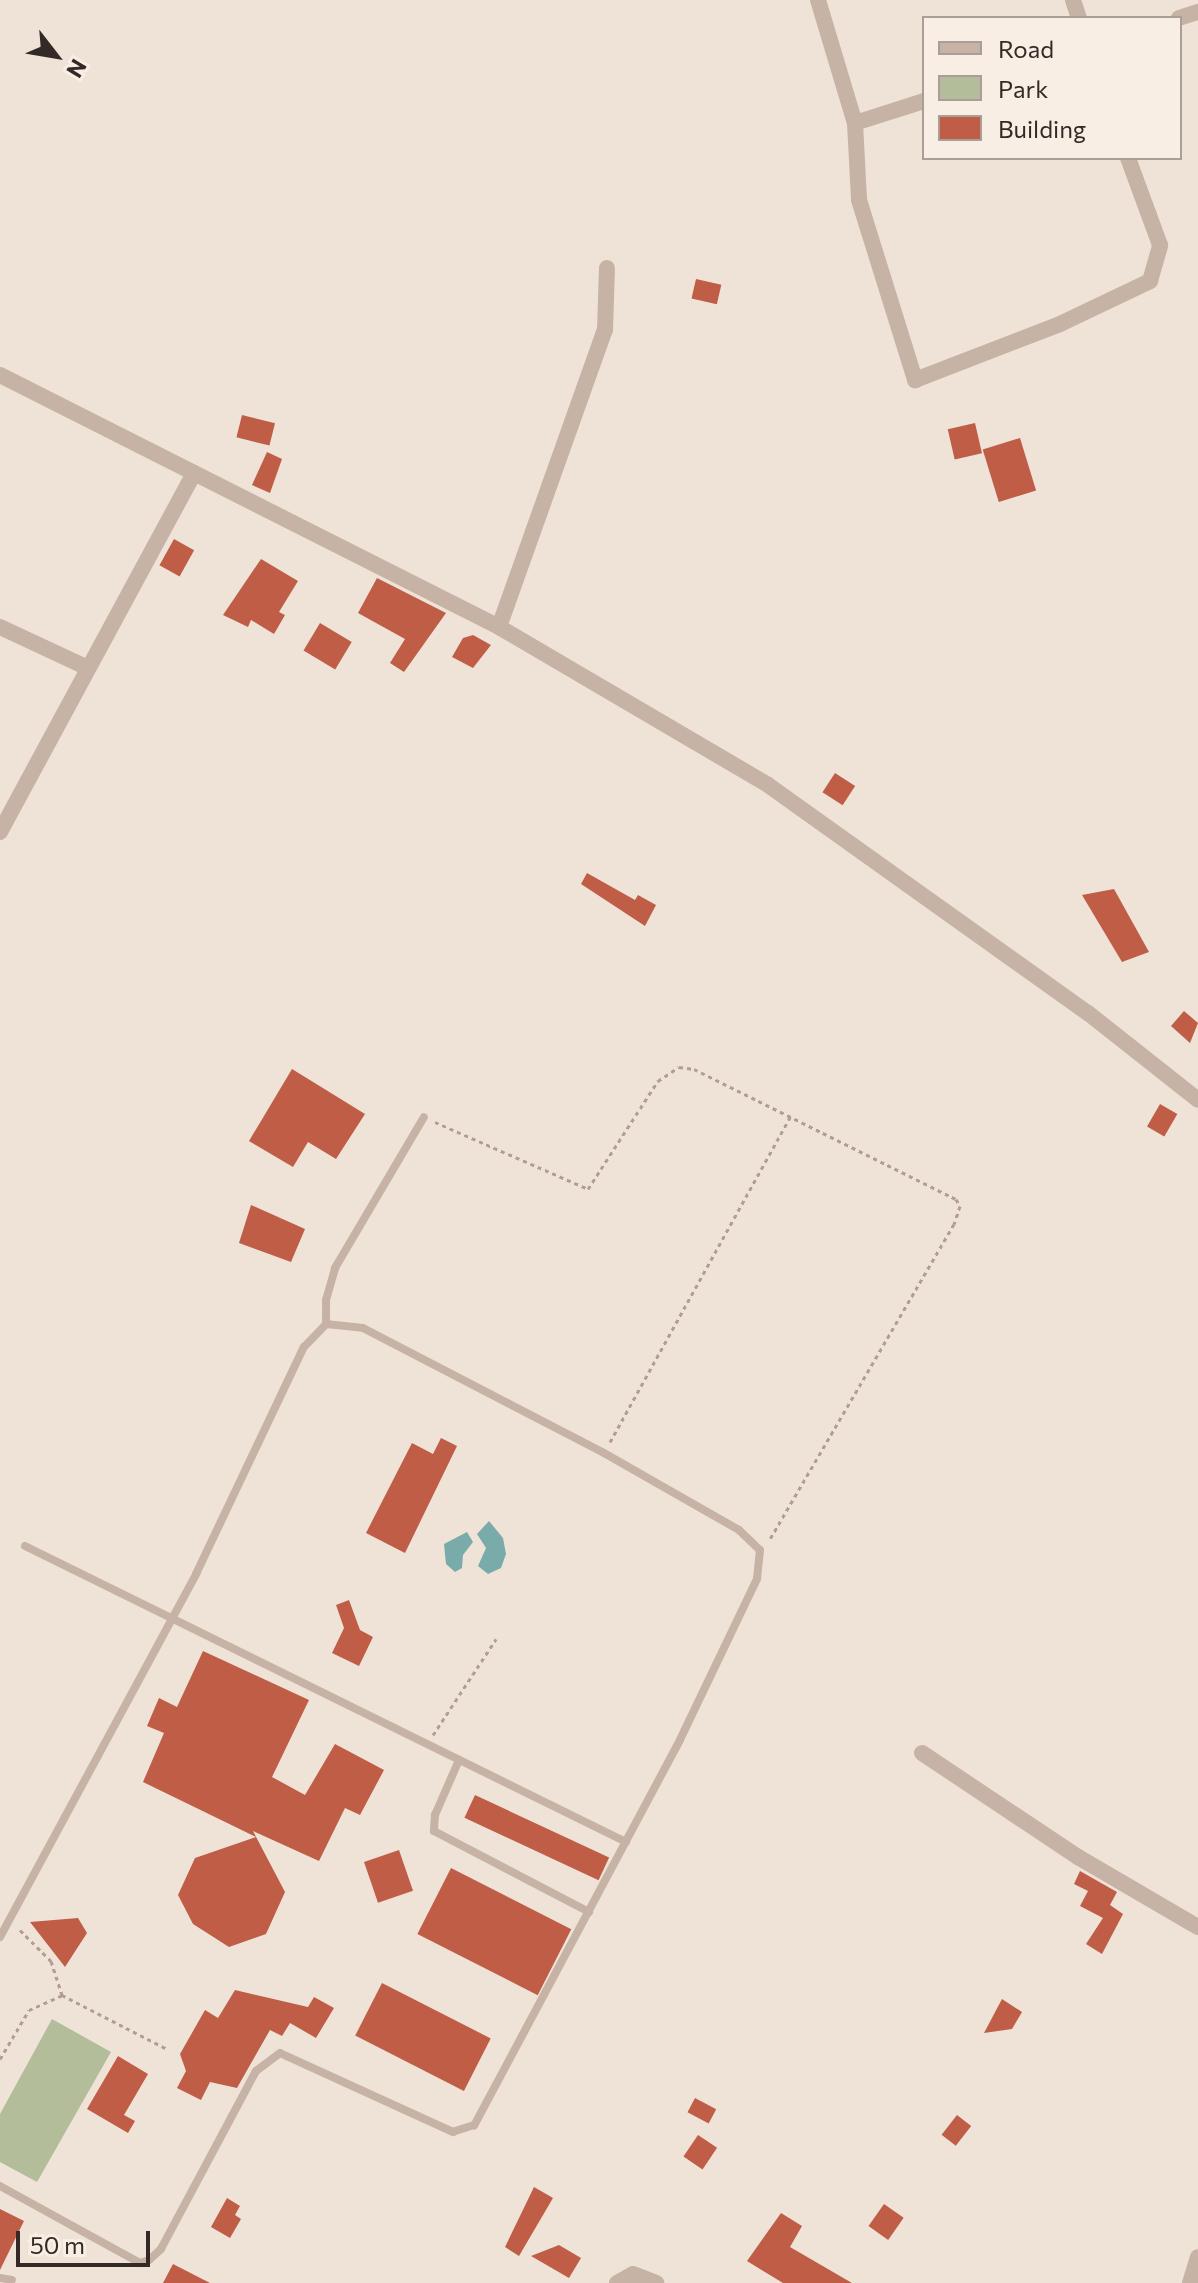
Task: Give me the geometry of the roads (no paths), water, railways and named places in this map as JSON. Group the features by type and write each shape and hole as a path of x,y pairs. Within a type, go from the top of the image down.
{"street":[{"path":"818,0 855,123 859,200 915,380 1060,324 1150,281 1160,245 1129,160"},
{"path":"855,123 922,102"},
{"path":"499,627 605,330 607,268"},
{"path":"0,375 499,627 768,785 1088,1013 1198,1100"},
{"path":"0,832 194,473"},
{"path":"0,627 88,668"},
{"path":"922,1753 1078,1857 1198,1927"},
{"path":"1190,2283 1198,2257"},
{"path":"617,2283 633,2274 656,2283"}],"lane":[{"path":"326,1324 326,1300 335,1268 424,1117"},
{"path":"0,1937 222,1524 304,1347 326,1324 341,1322 363,1328 604,1453 739,1530 760,1550 757,1579 626,1842 490,2101 463,2131 427,2122 280,2053 266,2058 256,2071 161,2249 149,2260 140,2263 0,2186"},
{"path":"25,1546 626,1842"},
{"path":"459,1760 435,1815 434,1831 589,1912"},
{"path":"0,2278 12,2280"}],"water":[{"path":"489,1521 503,1538 506,1554 501,1568 488,1574 478,1566 486,1548 477,1534"},
{"path":"467,1532 473,1542 463,1555 462,1568 455,1572 446,1564 444,1544"}]}
